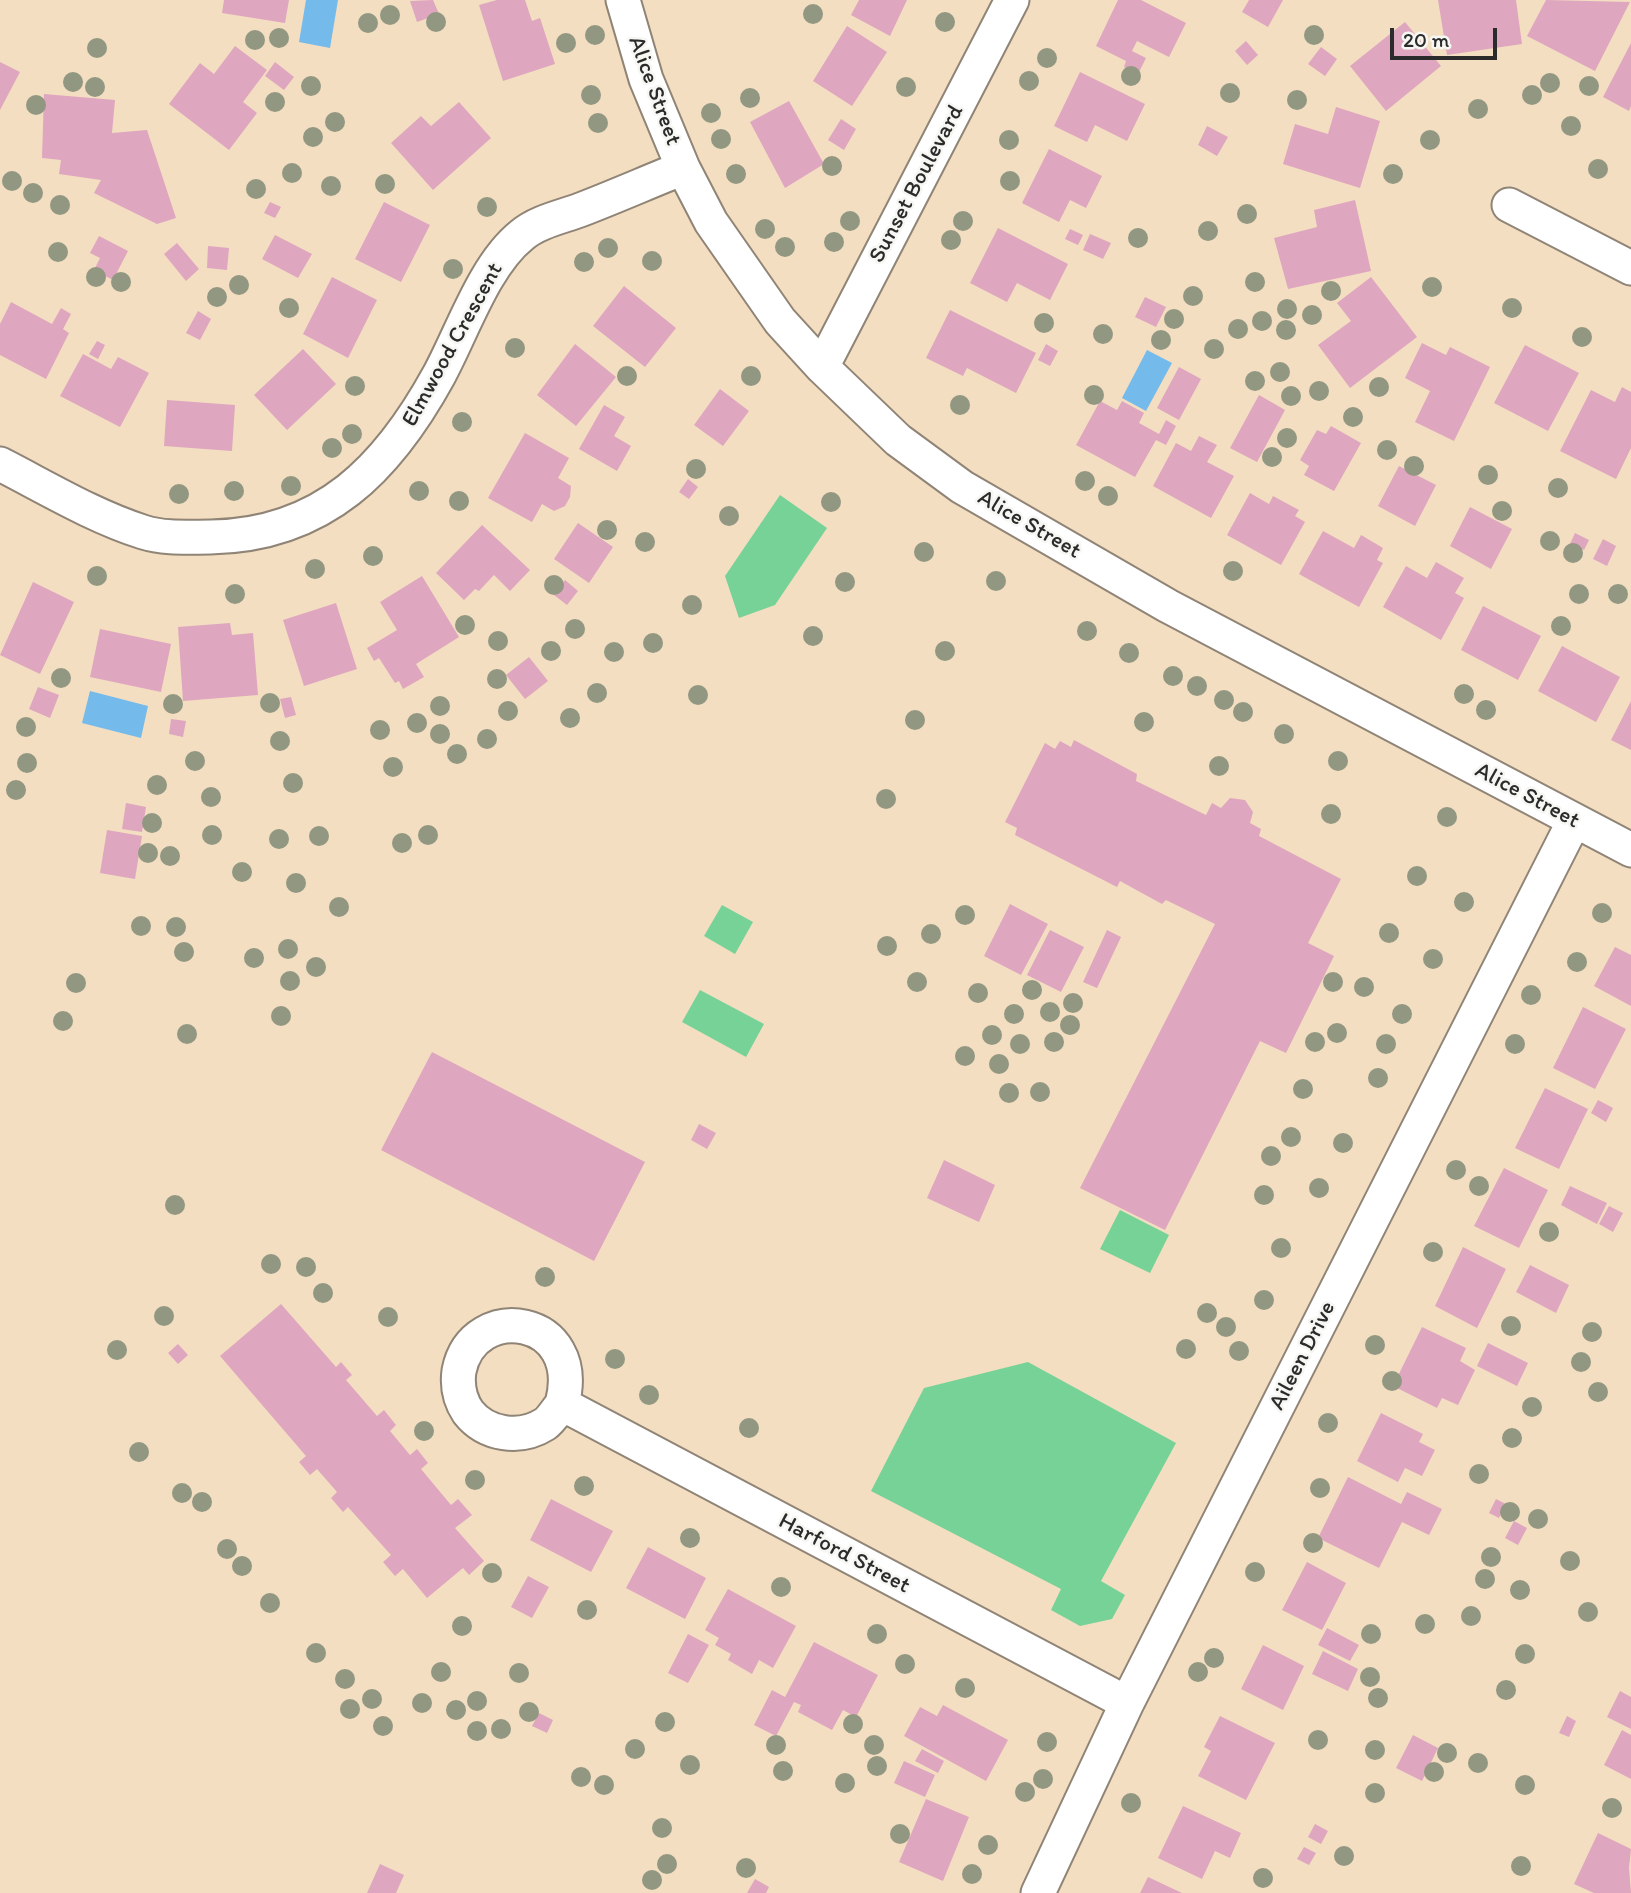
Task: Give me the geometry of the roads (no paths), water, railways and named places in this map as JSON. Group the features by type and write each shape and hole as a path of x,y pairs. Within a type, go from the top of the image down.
{"street":[{"name":"Alice Street","path":"623,0 646,79 682,168 710,222 780,321 822,367 898,440 962,487 1001,511 1168,606 1631,850"},
{"name":"Sunset Boulevard","path":"822,367 1012,0"},
{"name":"Elmwood Crescent","path":"0,464 84,508 148,534 170,537 233,537 296,520 340,499 366,477 396,443 421,407 494,268 522,234 682,168"},
{"path":"1509,205 1631,268"},
{"name":"Aileen Drive","path":"1038,1893 1128,1703 1574,821"},
{"name":"Harford Street","path":"562,1404 1128,1703"}],"water":[{"path":"306,0 338,0 330,48 299,42"},
{"path":"1147,350 1172,363 1146,411 1122,398"},
{"path":"90,691 148,706 141,738 82,723"}]}
